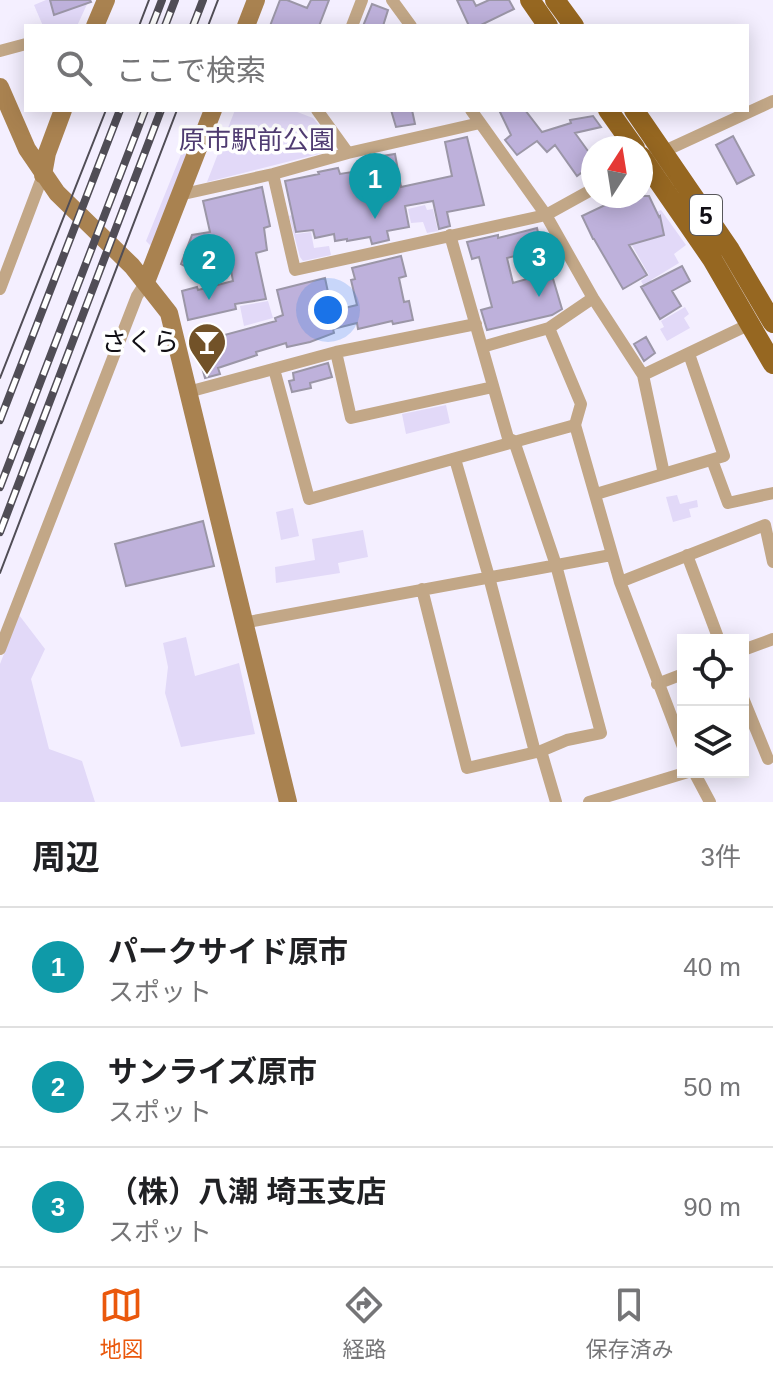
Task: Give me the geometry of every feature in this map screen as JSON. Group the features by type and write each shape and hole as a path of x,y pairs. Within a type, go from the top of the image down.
{"main road":[{"path":"530,0 547,24"},
{"path":"555,0 573,24"},
{"name":"5","path":"609,112 626,136"},
{"name":"5","path":"635,112 730,250 773,323"},
{"name":"5","path":"653,175 712,259 773,364"}],"street":[{"path":"247,24 256,0"},
{"path":"353,24 362,0"},
{"path":"392,0 410,24"},
{"path":"0,51 24,45"},
{"path":"0,87 27,149 43,175 57,193 132,266 169,313 288,802"},
{"path":"653,154 773,101"},
{"path":"758,108 773,111"},
{"path":"0,289 43,175 47,153 62,112"},
{"path":"0,649 212,112"},
{"path":"320,112 348,153"},
{"path":"472,112 546,215 593,298 643,375 664,474"},
{"path":"179,195 480,123"},
{"path":"273,174 295,270 546,215 581,196"},
{"path":"422,589 467,768 601,733 556,565 514,441 508,438 450,235"},
{"path":"482,347 549,328 593,298"},
{"path":"188,392 336,352 476,324"},
{"path":"643,375 750,324"},
{"path":"549,328 581,404 575,425 611,555 677,732"},
{"path":"336,352 351,418 493,387"},
{"path":"596,494 724,456 689,354"},
{"path":"274,369 309,499 575,425"},
{"path":"455,459 538,751 556,802"},
{"path":"712,460 728,503 773,493"},
{"path":"620,582 765,525 772,555"},
{"path":"243,623 611,555"},
{"path":"687,555 717,634"},
{"path":"749,648 773,639"},
{"path":"657,684 677,676"},
{"path":"746,706 771,762"},
{"path":"589,802 618,798 677,777"},
{"path":"695,778 710,802"}],"green space":[{"path":"46,0 88,2 78,24 42,24 34,5"},
{"name":"原市駅前公園","path":"234,112 297,112 313,118 335,144 334,150 207,182"},
{"path":"182,152 187,154 151,246 146,241"},
{"path":"425,205 427,210 433,209 438,231 427,233 423,222 411,223 408,209"},
{"path":"661,210 686,245 674,254 679,263 651,280 653,287 646,290 641,281 649,275 622,228"},
{"path":"292,215 296,234 311,232 314,248 329,246 331,255 303,261 289,216"},
{"path":"268,301 273,318 244,326 240,306"},
{"path":"685,307 689,314 684,318 690,328 667,341 660,329 664,327 661,321"},
{"path":"446,405 450,423 406,434 402,414"},
{"path":"677,495 680,504 697,500 698,507 689,509 691,517 673,522 666,497"},
{"path":"293,508 299,536 281,540 276,512"},
{"path":"363,530 368,557 338,563 340,573 276,583 275,567 315,560 312,539"},
{"path":"19,615 45,649 31,679 49,749 82,761 95,802 0,802 0,664"},
{"path":"186,637 195,676 239,663 255,734 181,747 165,693 168,667 163,643"}],"building":[{"path":"50,0 90,0 91,2 54,15"},
{"path":"280,0 307,8 311,0 329,0 320,24 271,24"},
{"path":"457,0 473,0 476,6 489,0 509,0 514,9 483,24 468,24"},
{"path":"372,4 388,10 384,24 364,24"},
{"path":"392,112 412,112 415,124 396,127"},
{"path":"500,112 527,112 542,132 571,123 570,120 593,116 601,127 575,133 581,141 581,173 577,176 555,145 547,152 537,141 517,155 505,140 511,135"},
{"path":"733,136 754,175 737,184 716,145"},
{"path":"467,137 484,205 447,212 450,226 439,229 433,201 405,206 409,227 387,231 389,240 372,244 370,237 335,241 334,234 315,238 313,230 296,232 285,181 338,168 340,174 365,170 363,159 395,154 401,187 452,176 445,142"},
{"path":"262,187 270,226 264,228 267,250 256,253 266,299 235,304 236,309 188,320 182,291 233,281 229,259 188,268 181,264 192,235 210,232 203,201"},
{"path":"653,204 660,216 664,235 629,245 647,275 623,289 582,216 599,208 653,208"},
{"path":"537,228 542,249 507,258 513,283 551,272 562,309 552,315 487,330 481,310 492,307 479,257 472,259 467,242"},
{"path":"401,256 406,276 399,278 404,302 409,301 413,320 393,324 392,321 358,329 357,323 333,329 334,333 310,342 287,347 286,343 256,352 257,355 218,368 220,374 205,378 195,343 276,321 275,318 283,315 277,290 325,278 332,311 357,305 351,280 355,279 352,268"},
{"path":"682,266 690,281 672,291 681,306 660,319 641,287"},
{"path":"646,337 655,353 644,361 634,344"},
{"path":"328,363 332,377 310,383 311,388 292,392 289,381 294,380 293,373"},
{"path":"203,521 214,566 126,586 115,544"}],"tram line":[{"path":"140,24 149,0"},
{"path":"209,24 218,0"},
{"path":"0,378 105,112"},
{"path":"0,573 176,112"}],"railway":[{"path":"153,24 162,0"},
{"path":"166,24 175,0"},
{"path":"194,24 203,0"},
{"path":"0,420 119,112"},
{"path":"0,487 144,112"},
{"path":"0,532 160,112"}],"place":[{"name":"パークサイド原市","path":"375,219"},
{"name":"（株）八潮 埼玉支店","path":"539,297"},
{"name":"サンライズ原市","path":"209,300"},
{"name":"さくら","path":"207,376"}]}
